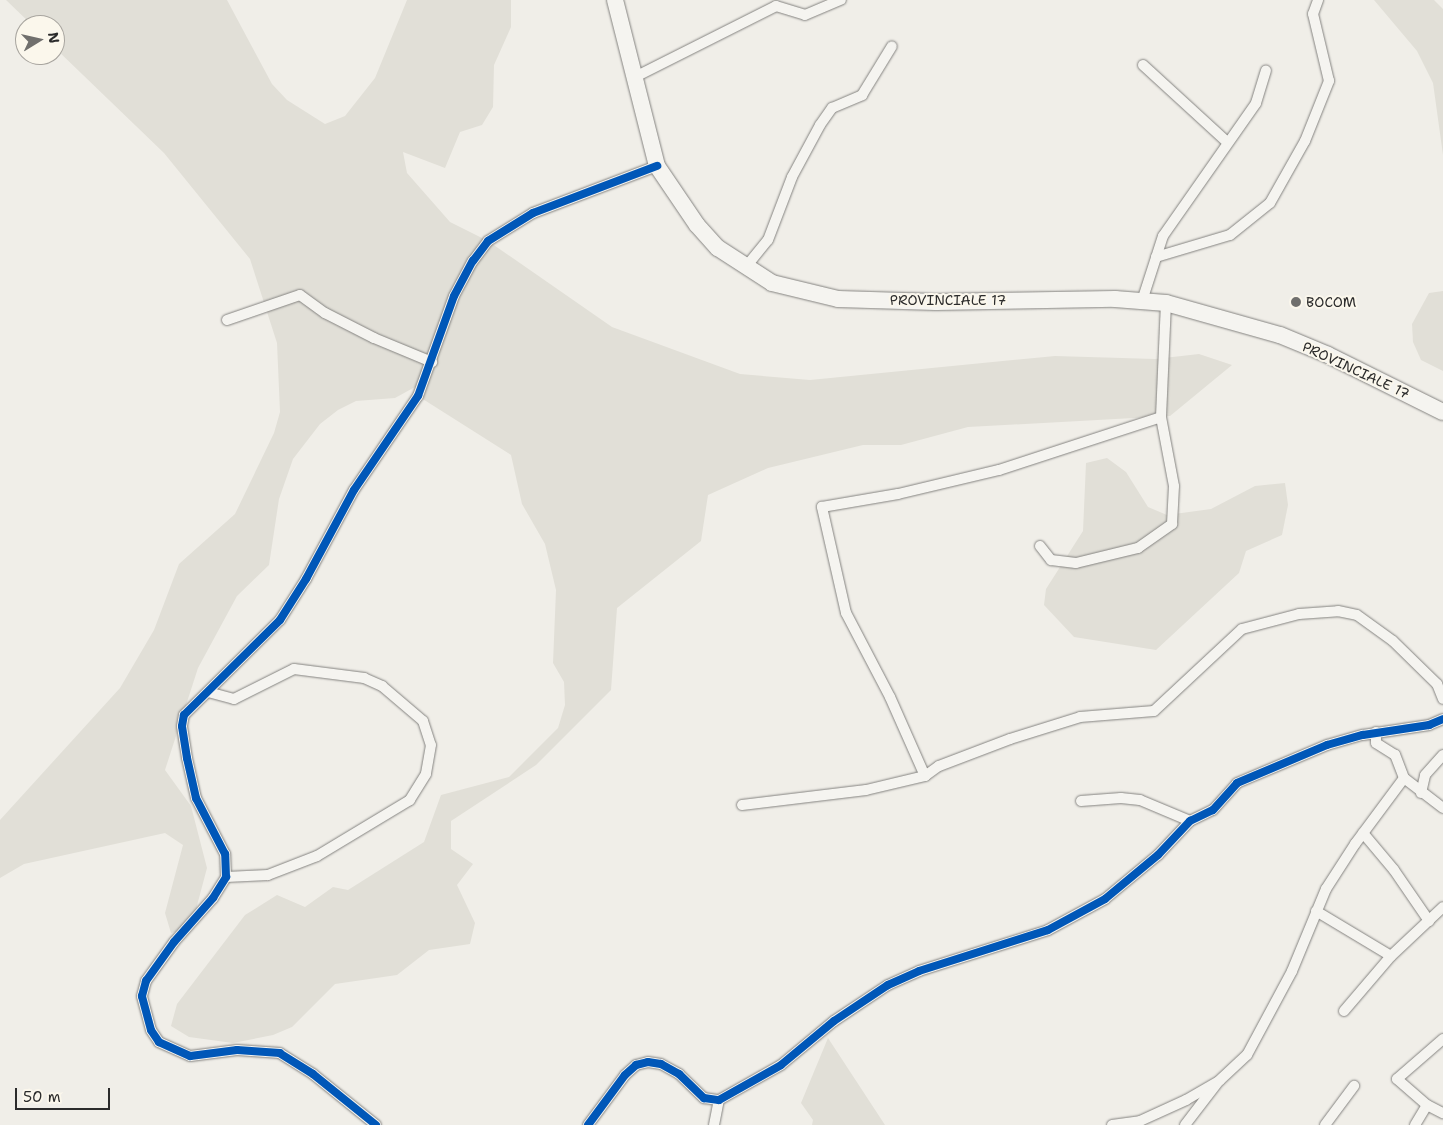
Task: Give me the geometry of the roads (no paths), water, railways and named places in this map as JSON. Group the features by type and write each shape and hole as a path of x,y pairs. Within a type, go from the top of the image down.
{"main road":[{"name":"PROVINCIALE 17","path":"615,0 657,166 697,225 718,248 745,268 779,285 838,300 936,302 1067,298 1166,303 1280,335 1328,354 1443,412"}],"street":[{"path":"635,77 776,6 806,15 841,0"},
{"path":"1156,257 1230,235 1270,203 1305,141 1330,81 1313,14 1318,0"},
{"path":"745,268 768,240 792,177 820,125 832,108 862,95 892,46"},
{"path":"1144,64 1227,142"},
{"path":"1142,301 1163,236 1256,103 1266,71"},
{"path":"376,1125 314,1074 280,1053 237,1050 190,1056 158,1042 151,1030 142,996 146,981 174,942 213,898 226,877 225,854 196,798 182,726 184,715 192,704 208,692 280,620 354,490 418,396 432,362 454,296 473,261 488,242 532,213 657,166"},
{"path":"227,320 300,295 333,317 432,362"},
{"path":"1040,546 1051,560 1076,563 1138,548 1172,524 1174,486 1161,417 1166,303"},
{"path":"925,776 890,697 846,613 822,507 898,494 1000,470 1161,417"},
{"path":"742,805 866,790 925,776 939,766 1001,742 1080,717 1154,711 1242,629 1299,614 1338,611 1357,615 1376,626 1437,684 1443,698"},
{"path":"208,692 234,699 294,669 364,678 382,686 423,722 431,745 426,774 410,800 360,832 308,859 268,875 226,877"},
{"path":"588,1125 625,1075 636,1065 648,1062 679,1074 704,1098 719,1100 781,1064 834,1021 888,986 919,971 1017,941 1072,918 1123,886 1190,821 1213,810 1237,783 1327,745 1376,732 1429,725 1443,719"},
{"path":"1376,732 1376,743 1396,755 1404,778 1421,793 1443,808"},
{"path":"1421,793 1425,775 1443,755"},
{"path":"1185,1125 1220,1080 1247,1055 1292,970 1316,911 1363,833 1404,778"},
{"path":"1081,801 1121,798 1140,800 1190,821"},
{"path":"1363,833 1394,870 1428,921"},
{"path":"1344,1011 1391,956 1443,907"},
{"path":"1316,911 1391,956"},
{"path":"1443,1039 1397,1079 1427,1105 1443,1113"},
{"path":"1112,1125 1140,1120 1162,1112 1220,1080"},
{"path":"1325,1125 1354,1086"},
{"path":"714,1125 719,1100"},
{"path":"1415,1125 1427,1105"}],"place":[{"name":"BOCOM","path":"1296,302"}]}
